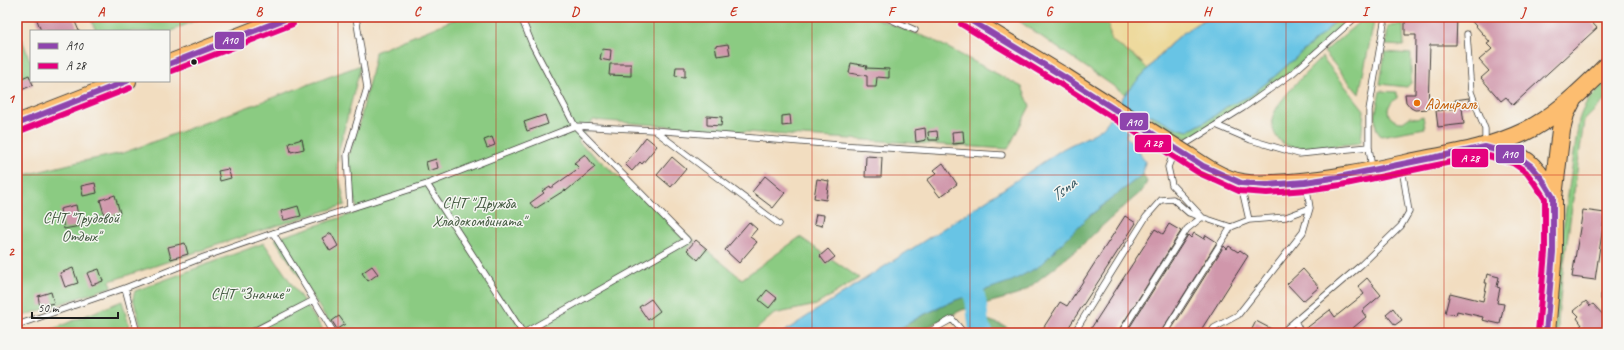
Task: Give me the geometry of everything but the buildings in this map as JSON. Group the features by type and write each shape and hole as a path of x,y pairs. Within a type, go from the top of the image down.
{"main road":[{"path":"170,64 290,17"},
{"path":"965,17 1061,75 1217,174 1241,183 1267,185 1305,182 1373,171 1485,147 1524,132 1549,118 1573,100 1607,66"},
{"path":"17,124 123,82"},
{"path":"1546,333 1552,252 1552,197 1561,130 1565,114 1573,100"},
{"path":"1485,147 1517,156 1531,166 1542,179 1552,197"}],"lane":[{"path":"350,208 346,155 367,88 356,17"},
{"path":"427,184 524,333 687,240 575,126 532,44 521,17"},
{"path":"885,17 915,30"},
{"path":"1202,217 1172,185 1168,167 1172,157 1184,145 1293,73 1356,17"},
{"path":"1373,171 1369,147 1369,110 1385,17"},
{"path":"1467,34 1471,92 1485,129 1485,147"},
{"path":"1216,125 1251,140 1299,154 1369,147"},
{"path":"17,325 125,288 204,257 273,233 427,184 575,126 653,130 839,145 1002,155"},
{"path":"653,130 779,224"},
{"path":"1284,333 1286,328 1361,265 1401,226 1409,212 1401,165"},
{"path":"1211,333 1214,328 1238,315 1303,232 1310,208 1305,182"},
{"path":"1241,183 1249,220"},
{"path":"1074,333 1146,217 1161,200 1173,199 1189,213 1231,227"},
{"path":"1164,333 1231,227 1249,220 1286,217 1310,208"},
{"path":"1121,333 1187,229 1202,217"},
{"path":"273,233 334,333"},
{"path":"125,288 137,333"},
{"path":"250,333 314,300"},
{"path":"927,333 952,319 964,333"},
{"path":"1295,321 1301,333"}],"green space":[{"path":"90,17 203,17 170,32 170,30 96,30"},
{"name":"СНТ \"Дружба Хладокомбината\"","path":"460,17 872,17 933,40 1022,87 1030,106 1008,149 772,134 593,120 578,142 742,279 800,237 859,278 816,305 774,314 752,333 336,333 275,239 358,212 346,162 360,121 375,52"},
{"path":"1013,17 1110,17 1108,20 1111,40 1139,60 1148,69 1125,94"},
{"path":"1339,17 1355,17 1297,67 1242,106 1192,137 1186,138 1151,118 1152,115 1177,128 1188,131 1210,119 1226,107 1250,96 1325,32"},
{"path":"1365,17 1375,17 1359,94 1324,52"},
{"path":"1403,25 1404,46 1386,45 1388,26"},
{"path":"17,27 30,60 30,82 17,86"},
{"path":"1385,52 1411,54 1411,83 1407,87 1380,84"},
{"path":"1322,57 1364,110 1361,141 1360,143 1334,146 1289,146 1279,140 1276,136 1272,125 1272,119 1275,111 1286,95"},
{"name":"СНТ \"Трудовой Отдых\"","path":"361,65 339,149 337,166 345,205 256,232 110,281 111,287 17,318 17,177 123,153"},
{"path":"1603,84 1607,89 1607,98 1584,121 1562,278 1558,333 1554,333 1558,262 1579,120 1585,105"},
{"path":"1380,91 1397,92 1397,98 1388,109 1390,117 1397,121 1403,122 1410,117 1417,118 1423,116 1425,128 1381,136 1376,127 1375,121"},
{"path":"1143,174 1147,182 1142,191 1079,248 1026,290 1017,295 962,310 915,333 892,333 921,316 956,300 1038,267 1088,217"},
{"name":"СНТ \"Знание\"","path":"264,243 325,333 143,333 133,298 135,291"},
{"path":"122,301 131,333 43,333"},
{"path":"985,319 1005,326 1013,333 973,333 977,324"}],"sand":[{"path":"1110,17 1209,17 1183,33 1161,53 1148,69 1139,60 1111,40 1108,20"}],"water":[{"name":"Tsna","path":"1209,17 1339,17 1325,32 1250,96 1226,107 1210,119 1188,131 1177,128 1152,115 1138,117 1130,127 1126,136 1138,150 1145,162 1143,174 1088,217 1038,267 1012,281 956,300 921,316 892,333 782,333 1058,152 1101,129 1111,117 1125,94 1168,47 1190,28"}],"waterway":[{"path":"967,266 976,302 979,327 983,333"}],"transit line":[{"name":"А10","path":"170,64 290,17"},
{"name":"А10","path":"965,17 1061,75 1203,166 1241,183 1267,185 1305,182 1339,177 1485,147 1517,156 1531,166 1542,179 1553,197 1553,252 1546,333"},
{"path":"172,71 293,24"},
{"path":"961,24 1057,82 1199,173 1239,191 1267,193 1306,190 1341,185 1485,155 1513,163 1526,172 1545,199 1545,252 1538,332"},
{"name":"А10","path":"17,124 124,82"},
{"path":"20,131 130,88"}],"place":[{"name":"Адмиралъ","path":"1417,103"}]}
